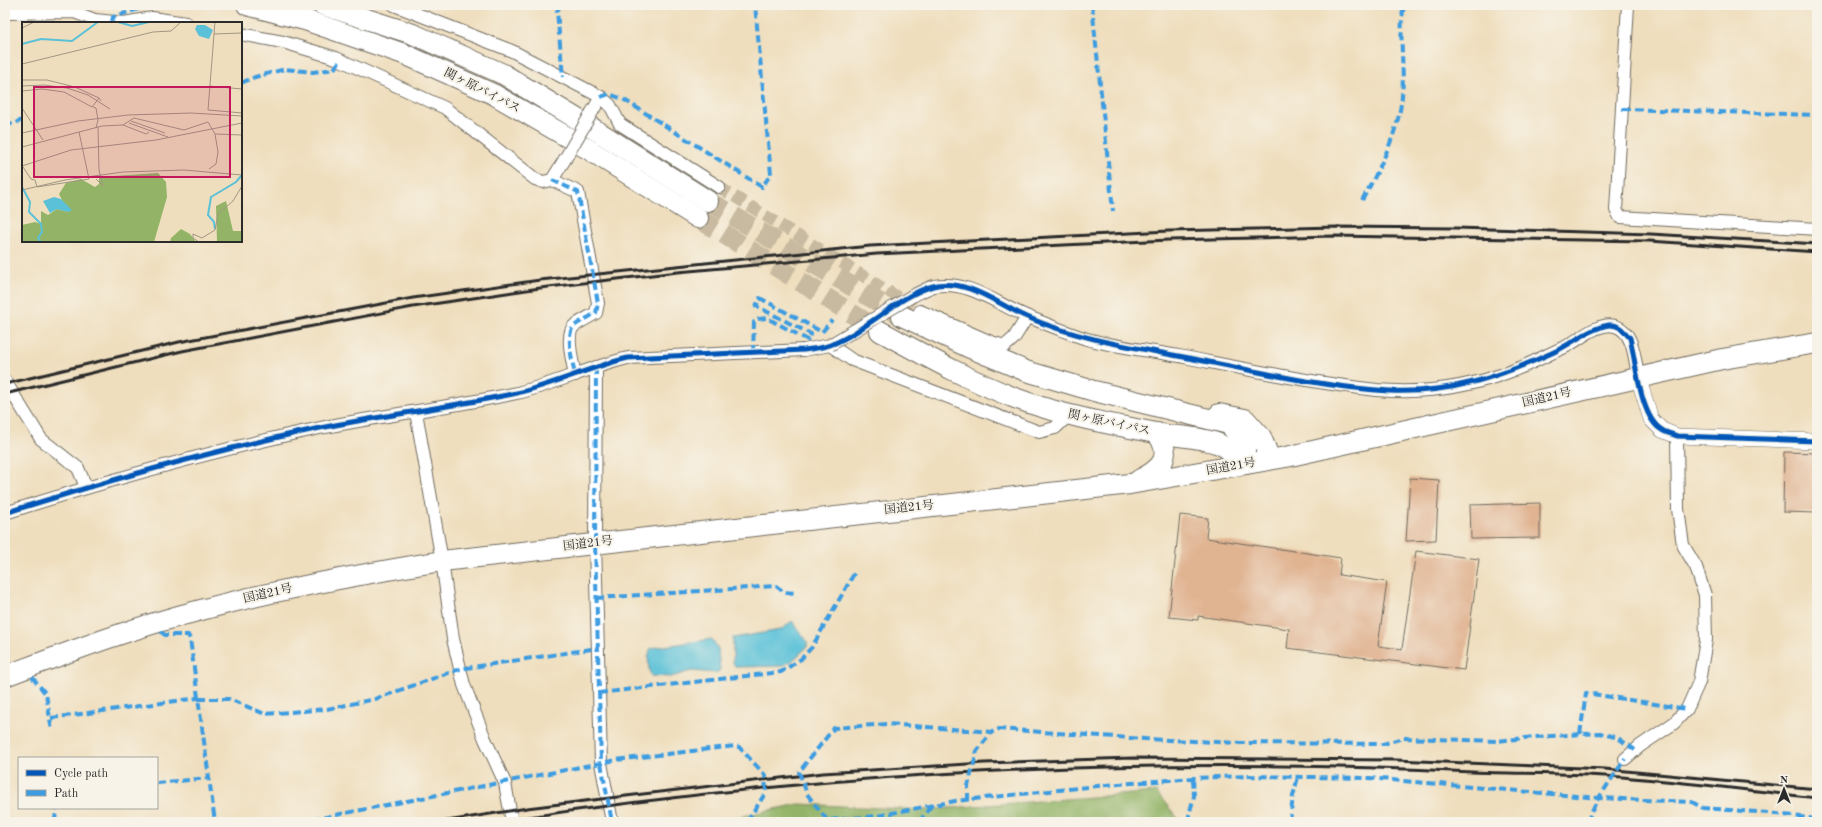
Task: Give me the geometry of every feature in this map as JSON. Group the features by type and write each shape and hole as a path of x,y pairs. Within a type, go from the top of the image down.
{"highway":[{"name":"関ヶ原バイパス","path":"247,5 305,20 404,54 492,94 588,150 698,218"},
{"name":"関ヶ原バイパス","path":"323,5 413,34 502,74 597,131 714,194"},
{"path":"911,313 968,347 1026,371 1094,391 1229,424 1245,442 1245,464"},
{"name":"関ヶ原バイパス","path":"880,331 943,366 1016,398 1069,414 1157,433 1207,440 1220,444 1232,452 1245,464"},
{"name":"国道21号","path":"5,676 92,644 200,610 341,578 442,561 1130,484 1270,459 1722,359 1817,343"},
{"path":"1175,410 1245,419 1261,437 1270,459"},
{"path":"1130,484 1154,472 1161,465 1166,450 1157,433"}],"street":[{"path":"394,5 512,51 601,97 610,105 620,124 714,194"},
{"path":"1628,5 1616,210 1620,217 1817,229"},
{"path":"5,13 74,12 100,21 112,22"},
{"path":"130,22 152,18 179,22"},
{"path":"242,34 283,42 336,58 401,87 445,108 535,179 543,182 552,180 578,192 598,303 596,313 573,327 571,332 570,342 574,375"},
{"path":"552,180 601,97"},
{"path":"5,513 86,487 202,456 320,428 517,393 553,384 596,367 628,358 804,350 830,345 912,296 933,286 949,285 984,294 1027,317 1087,339 1329,385 1390,391 1431,390 1470,384 1514,370 1572,343 1596,329 1612,325 1618,326 1625,331 1630,338 1638,377 1651,419 1662,430 1677,436 1817,441"},
{"path":"911,313 1005,346 1014,338 1027,317"},
{"path":"830,345 852,360 1039,432 1054,428 1069,414"},
{"path":"596,367 595,543 600,763 612,822"},
{"path":"5,381 41,439 78,468 86,487"},
{"path":"416,412 442,561 453,640 464,685 485,739 505,783 512,822"},
{"path":"1625,759 1640,746 1674,723 1687,710 1698,682 1706,640 1705,595 1696,567 1683,545 1680,524 1678,509 1677,436"}],"green space":[{"path":"1156,792 1181,822 714,822 799,804 924,810"}],"water":[{"path":"792,621 807,641 807,647 792,661 781,666 736,667 733,663 733,638 781,630"},
{"path":"712,639 718,649 720,670 716,673 691,671 671,677 651,676 648,662 651,648"}],"building":[{"path":"1784,452 1817,453 1817,513 1783,512"},
{"path":"1410,478 1439,480 1436,540 1406,541"},
{"path":"1540,503 1540,538 1471,539 1470,505"},
{"path":"1180,515 1208,518 1206,538 1341,558 1339,575 1387,582 1378,646 1402,649 1416,551 1479,559 1464,670 1287,648 1289,629 1198,616 1198,620 1169,617"}],"tunnel":[{"path":"719,187 920,311"},
{"path":"708,201 902,316"},
{"path":"698,218 880,331"}],"railway":[{"path":"5,384 179,342 413,298 540,280 870,246 1169,231 1336,227 1456,228 1651,234 1817,244"},
{"path":"5,394 182,351 413,307 540,288 678,272 877,254 1169,240 1334,236 1649,241 1817,252"},
{"path":"441,822 527,808 823,773 984,763 1132,758 1396,760 1605,769 1817,789"},
{"path":"495,822 616,805 738,791 860,780 982,772 1105,767 1350,767 1592,775 1678,782 1817,798"}],"marked path":[{"path":"112,22 113,17 138,9 138,5"},
{"path":"561,5 557,11 563,77"},
{"path":"601,97 609,94 623,99 762,187 771,174 755,5"},
{"path":"1092,5 1113,211"},
{"path":"1362,200 1393,137 1397,123 1403,85 1402,16 1404,5"},
{"path":"242,83 255,77 285,69 313,72 334,69 340,61"},
{"path":"1622,109 1817,115"},
{"path":"5,126 22,120"},
{"path":"552,180 578,192 598,303 596,313 574,326 571,330 570,349 575,375"},
{"path":"753,353 754,322 758,319 767,318 808,340 811,334 756,306 760,298 822,332 832,320"},
{"path":"596,367 595,543 601,763 612,822"},
{"path":"599,693 781,672 801,659 812,647 855,572"},
{"path":"596,598 776,586 784,592 796,593"},
{"path":"161,632 165,635 188,635 190,639 215,822"},
{"path":"198,699 229,699 265,714 327,709 375,699 460,669 598,648"},
{"path":"32,677 46,694 52,731"},
{"path":"1580,734 1586,693 1687,709"},
{"path":"51,718 198,698"},
{"path":"1635,750 1618,738 1600,733 1497,741 1403,738 1383,744 1240,743 1145,739 999,729 992,732 887,724 834,728 799,772 807,794 827,820 876,816 955,801 1107,785 1193,778 1247,776 1369,778 1599,798 1692,802 1703,808 1769,813 1817,819"},
{"path":"968,801 968,786 977,751 992,732"},
{"path":"300,822 616,760 735,746 739,747 765,775 766,792 747,822"},
{"path":"1587,822 1596,802 1625,759"},
{"path":"1290,822 1293,796 1298,777"},
{"path":"158,783 209,778"},
{"path":"1189,822 1189,815 1194,796 1193,778"},
{"path":"919,822 931,806"},
{"path":"55,822 56,809"}],"cycle path":[{"path":"5,513 122,477 241,446 320,428 468,403 517,393 628,358 804,350 824,347 856,332 907,297 933,286 946,285 970,289 1027,317 1067,332 1087,337 1288,378 1338,386 1389,391 1432,390 1474,382 1534,361 1560,349 1595,329 1613,325 1621,328 1630,338 1644,402 1655,424 1667,433 1677,436 1817,441"}]}
